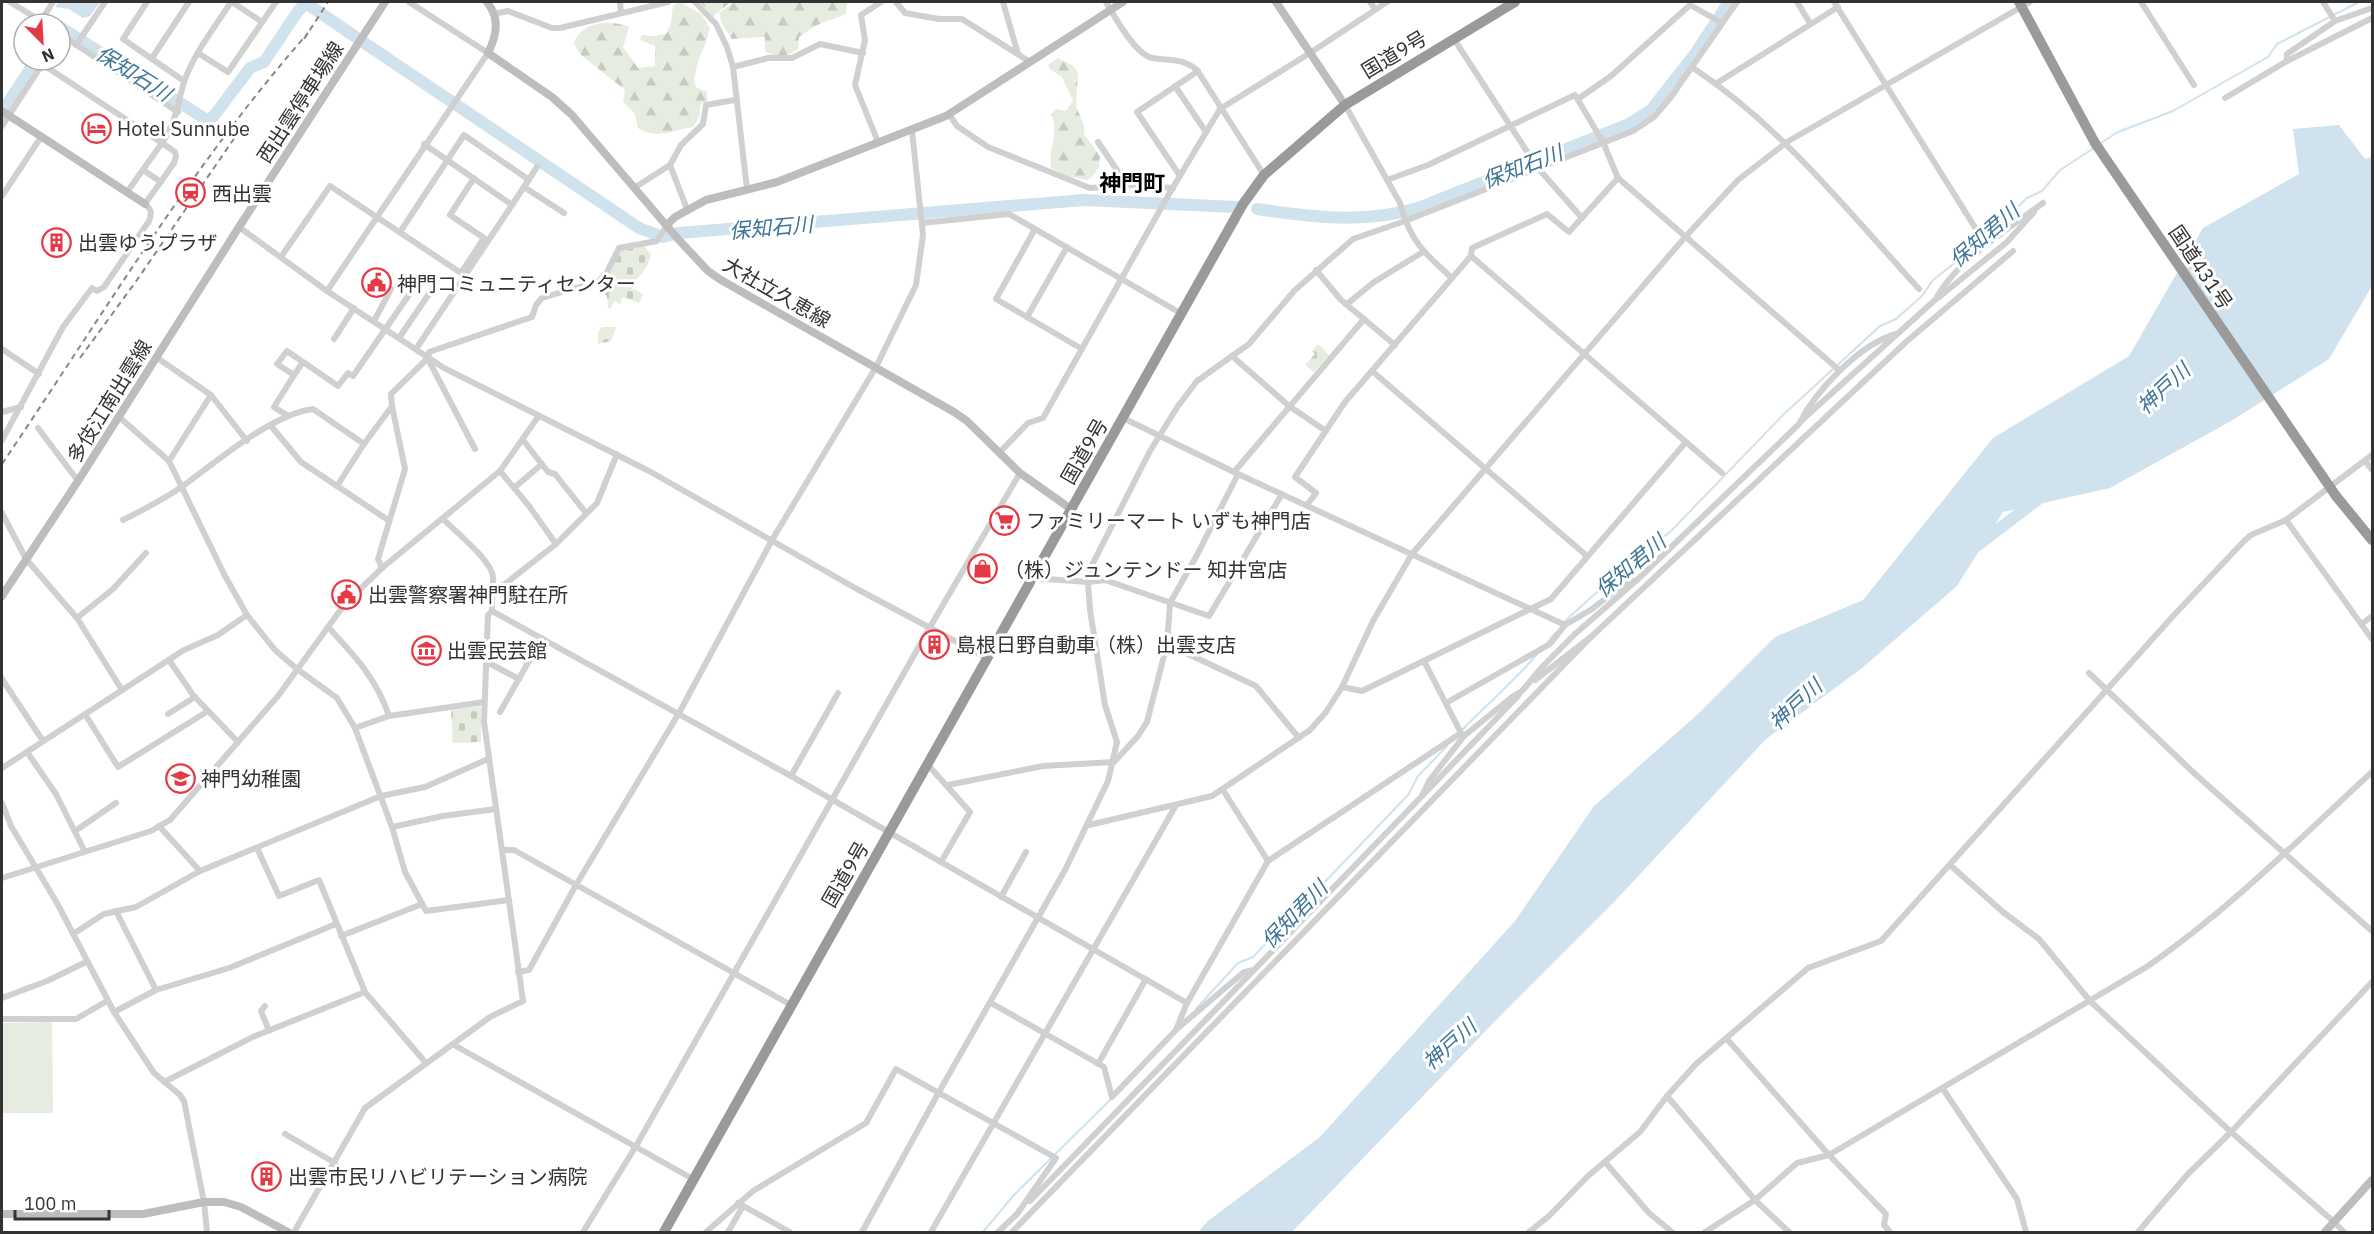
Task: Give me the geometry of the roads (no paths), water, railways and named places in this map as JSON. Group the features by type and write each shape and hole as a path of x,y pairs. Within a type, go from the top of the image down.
{"highway":[{"name":"国道9号","path":"664,1233 1243,204 1264,175 1345,105 1515,2"},
{"name":"国道431号","path":"2024,3 2095,143 2336,496 2373,540"}],"main road":[{"name":"西出雲停車場線","path":"241,224 386,2"},
{"path":"487,2 494,14 496,31 488,53"},
{"path":"667,230 675,216 706,200 777,182 949,114 1030,62 1108,5 1122,2"},
{"path":"1276,2 1345,105"},
{"name":"大社立久恵線","path":"488,53 566,109 667,230 708,271 960,416 1020,473 1071,509"},
{"path":"5,113 145,204"},
{"name":"多伎江南出雲線","path":"2,596 241,224"},
{"path":"2325,1233 2373,1180"},
{"path":"2,1214 143,1214 204,1202 224,1202 241,1207 288,1233"}],"street":[{"path":"10,2 26,12"},
{"path":"76,45 105,2"},
{"path":"147,2 123,39 184,81"},
{"path":"152,58 189,2"},
{"path":"127,192 173,127 184,81 198,53 231,2 262,22"},
{"path":"198,53 228,72 276,2"},
{"path":"327,291 424,144 488,53 409,2"},
{"path":"620,2 621,12"},
{"path":"494,14 508,11 552,28 575,25 669,2"},
{"path":"695,2 716,24 733,67 747,189"},
{"path":"878,142 855,85 866,40 861,15 881,2"},
{"path":"896,2 905,13 939,19 962,19 1030,62"},
{"path":"1003,2 1018,54"},
{"path":"1370,2 1375,9"},
{"path":"999,453 1028,423 1043,418 1161,208 1220,109 1387,2"},
{"path":"862,1233 1038,919 1089,825 1108,781 1117,742 1105,705 1090,610 1089,582 1092,565 1150,451 1178,406 1197,381 1248,344 1294,291 1353,239 1405,221 1633,130 1654,117 1693,68 1737,2"},
{"path":"1797,2 1810,22"},
{"path":"2141,2 2194,85"},
{"path":"2323,2 2335,21"},
{"path":"1089,825 1175,807 1212,796 1310,730 1326,712 1342,687 1373,621 1412,554 1686,236 1738,180 1786,142 2024,3"},
{"path":"1717,83 1836,4 1986,245"},
{"path":"1108,5 1137,49 1150,58 1169,58 1188,62 1198,71 1264,175"},
{"path":"1578,99 1611,76 1690,5 1722,23"},
{"path":"2287,61 2287,54 2335,21 2373,8"},
{"path":"2225,98 2287,61 2373,18"},
{"path":"1454,39 1537,167 1582,218"},
{"path":"72,42 178,112"},
{"path":"733,67 768,58 792,58 820,44 863,53"},
{"path":"1693,68 1717,83 1786,142 1919,289"},
{"path":"1180,176 1137,112 1198,71"},
{"path":"2,126 5,113 36,72"},
{"path":"2,440 63,327 92,288 97,291 104,287 149,221 152,214 145,204 176,157 175,152 58,72"},
{"path":"1175,86 1206,132"},
{"path":"1387,180 1428,165 1575,95 1603,142 1618,178 1839,370"},
{"path":"634,188 670,165 681,145 703,124 706,105 735,100"},
{"path":"1345,105 1400,203 1405,221 1422,252 1452,278"},
{"path":"949,114 957,126 988,147 1090,188 1127,185 1171,191"},
{"path":"518,972 529,970 576,885 680,713 772,540 876,367 916,285 923,235 912,130"},
{"path":"400,232 464,135 529,180"},
{"path":"2,196 41,137"},
{"path":"1098,142 1127,185"},
{"path":"424,144 512,205"},
{"path":"670,165 687,210"},
{"path":"281,257 330,186 461,273 512,205 537,167"},
{"path":"143,170 161,182"},
{"path":"416,349 484,238 450,215 474,178"},
{"path":"1307,505 1316,493 1296,477 1345,402 1471,256 1472,248 1546,214 1569,232 1618,178"},
{"path":"524,187 564,213"},
{"path":"998,1233 1422,796 1559,650 1637,580 1896,334 2007,242 2043,203 1986,245 1942,287 1936,299"},
{"path":"922,223 1009,214 1182,314"},
{"path":"241,224 327,291 428,358 538,417 617,454 857,589 988,659"},
{"path":"1035,229 996,299 1082,348"},
{"path":"382,568 378,559 405,468 391,394 428,358 429,352 531,317 542,298 599,281 607,272 619,248 657,241 667,230"},
{"path":"1027,317 1067,247"},
{"path":"1012,1233 1591,637 1905,342 2013,251"},
{"path":"1347,304 1374,282 1422,252"},
{"path":"1471,256 1722,473"},
{"path":"1316,270 1347,304 1395,345"},
{"path":"294,375 277,364 287,351 339,386 348,373 353,376 422,276"},
{"path":"399,338 435,285"},
{"path":"374,321 391,289"},
{"path":"334,339 354,308"},
{"path":"948,785 1043,766 1114,762 1138,736 1147,722 1167,644 1170,603 1236,473 1289,406 1364,319"},
{"path":"1799,424 1807,408 1839,370 1885,337 1896,334"},
{"path":"2,349 39,374"},
{"path":"1232,356 1289,406 1326,431"},
{"path":"156,357 211,395 247,441"},
{"path":"428,358 475,449"},
{"path":"288,416 274,407 303,362"},
{"path":"1372,371 1587,556"},
{"path":"169,461 211,395"},
{"path":"2,412 22,406"},
{"path":"337,486 392,406"},
{"path":"123,520 152,506 247,441 297,411 313,409 364,444"},
{"path":"118,416 169,461 225,576 247,615 275,650 337,698 355,728 392,826 405,872 426,911 509,900"},
{"path":"2,878 159,826 170,820 278,696 344,605 382,568 500,471 538,417"},
{"path":"1123,418 1236,473 1565,625"},
{"path":"271,426 301,462 388,520"},
{"path":"38,428 78,481"},
{"path":"523,441 548,472 555,474 586,513"},
{"path":"1342,687 1362,691 1551,599 1686,442"},
{"path":"491,595 577,526 597,503 617,454"},
{"path":"1529,1233 1588,1176 1640,1132 1667,1096 1696,1064 1808,968 1881,941 2174,615 2251,534 2286,520 2373,455"},
{"path":"2366,462 2373,470"},
{"path":"514,488 542,464"},
{"path":"500,471 556,544"},
{"path":"583,1233 636,1146 930,627 1020,473"},
{"path":"1033,578 1089,582 1105,580 1209,616 1282,494"},
{"path":"2,513 26,559 77,618 122,690"},
{"path":"294,1233 365,1108 490,1017 524,1001 518,972 484,722 485,661 488,615 492,610 493,576 487,564 443,519"},
{"path":"2286,520 2373,639"},
{"path":"77,618 113,589 146,553"},
{"path":"1446,703 1550,644 1565,625 1592,609 1624,584 1637,580"},
{"path":"492,610 680,713 1187,1003"},
{"path":"2,768 184,650 218,635 247,615"},
{"path":"2362,624 2373,616"},
{"path":"328,627 359,660 382,695 389,716"},
{"path":"1176,1030 1187,1003 1268,861 1463,734 1522,692 1591,637"},
{"path":"500,712 542,638"},
{"path":"1167,644 1256,686 1299,738"},
{"path":"169,660 195,697 238,742"},
{"path":"485,661 519,679"},
{"path":"1424,661 1463,734"},
{"path":"2089,673 2195,774 2373,931"},
{"path":"2,679 43,741"},
{"path":"791,776 838,693"},
{"path":"168,714 195,697"},
{"path":"355,728 389,716 484,702"},
{"path":"85,714 118,767 208,711"},
{"path":"1422,796 1429,781 1463,734"},
{"path":"27,752 56,794 84,850"},
{"path":"73,934 104,914 136,907 200,871 381,796 425,787 488,759"},
{"path":"927,765 948,785 970,812 941,862"},
{"path":"1705,1233 1755,1200 1797,1163 1830,1155 2148,966 2195,934 2286,854 2373,772"},
{"path":"1222,790 1268,861"},
{"path":"2,803 11,826 73,934 107,1001 154,1073 184,1101 204,1202 207,1233"},
{"path":"75,831 116,803"},
{"path":"931,1233 1175,807"},
{"path":"392,826 496,809"},
{"path":"159,826 200,871"},
{"path":"257,848 279,896 319,880 365,992 426,1063"},
{"path":"503,850 514,850 792,1005"},
{"path":"1001,897 1026,852"},
{"path":"1950,865 2003,912 2039,939 2090,1001 2344,1233"},
{"path":"341,936 422,904"},
{"path":"116,911 156,990"},
{"path":"114,1012 156,990 229,968 336,924"},
{"path":"2,998 47,981 86,962"},
{"path":"991,1003 1104,1067 1112,1097 1176,1030 1244,972 1254,970"},
{"path":"1098,1064 1146,979"},
{"path":"2138,1233 2187,1175 2231,1132 2373,982"},
{"path":"164,1082 269,1031 365,992"},
{"path":"2,1019 76,1018 107,1001"},
{"path":"265,1006 261,1011 269,1031"},
{"path":"1727,1039 1886,1214 1884,1225 1890,1233"},
{"path":"454,1045 693,1179"},
{"path":"706,1233 784,1171 832,1145 866,1123 896,1068 1056,1158 1017,1214"},
{"path":"1943,1089 2017,1199 2026,1233"},
{"path":"1667,1096 1755,1200 1789,1233"},
{"path":"285,1134 335,1163"},
{"path":"1605,1162 1649,1213 1672,1233"},
{"path":"728,1233 741,1204"},
{"path":"741,1204 790,1233"},
{"path":"1538,1225 1544,1233"}],"water":[{"path":"59,2 100,2 90,16 83,18 69,9 55,7"},
{"path":"2339,125 2365,159 2372,157 2372,286 2329,359 2231,421 2110,488 2003,512 1957,586 1862,668 1766,739 1615,901 1501,1015 1292,1232 1198,1232 1208,1221 1320,1137 1515,921 1594,806 1699,713 1775,637 1863,600 1993,438 2129,356 2203,228 2299,174 2293,129"}],"waterway":[{"name":"保知石川","path":"1257,209 1338,218 1398,213 1418,208 1629,124 1651,110 1695,54 1729,2"},
{"name":"保知君川","path":"2101,143 2118,132 2173,111 2268,57 2277,44 2359,2"},
{"name":"保知石川","path":"72,35 207,120 213,117 250,68 264,62 298,11 306,3 357,38"},
{"name":"保知石川","path":"363,42 639,228 663,237 679,233 1084,200 1236,207"},
{"name":"保知石川","path":"2,112 28,72"},
{"name":"保知君川","path":"1564,622 1609,581 1671,531 1783,415 1880,326 1896,319 1922,296 1933,280 1980,243 2027,198 2042,191 2060,170 2094,148"},
{"name":"神戸川","path":"1974,548 2041,497"},
{"name":"保知君川","path":"1547,643 1555,633"},
{"name":"保知君川","path":"1461,731 1537,654"},
{"name":"保知君川","path":"1196,1009 1238,963 1253,957 1408,795 1418,776 1447,746"},
{"name":"保知君川","path":"983,1232 1013,1196 1112,1098"}],"railway":[{"path":"304,39 328,2"},
{"path":"2,464 186,189 265,84 308,33"},
{"path":"80,358 137,280 242,127"}],"place":[{"name":"Hotel Sunnube","path":"96,128"},
{"name":"西出雲","path":"191,193"},
{"name":"出雲ゆうプラザ","path":"57,242"},
{"name":"神門コミュニティセンター","path":"376,283"},
{"name":"ファミリーマート いずも神門店","path":"1005,520"},
{"name":"（株）ジュンテンドー 知井宮店","path":"983,569"},
{"name":"出雲警察署神門駐在所","path":"347,594"},
{"name":"島根日野自動車（株）出雲支店","path":"935,644"},
{"name":"出雲民芸館","path":"426,650"},
{"name":"神門幼稚園","path":"180,778"},
{"name":"出雲市民リハビリテーション病院","path":"267,1176"}],"district":[{"name":"神門町","path":"1132,182"}]}
